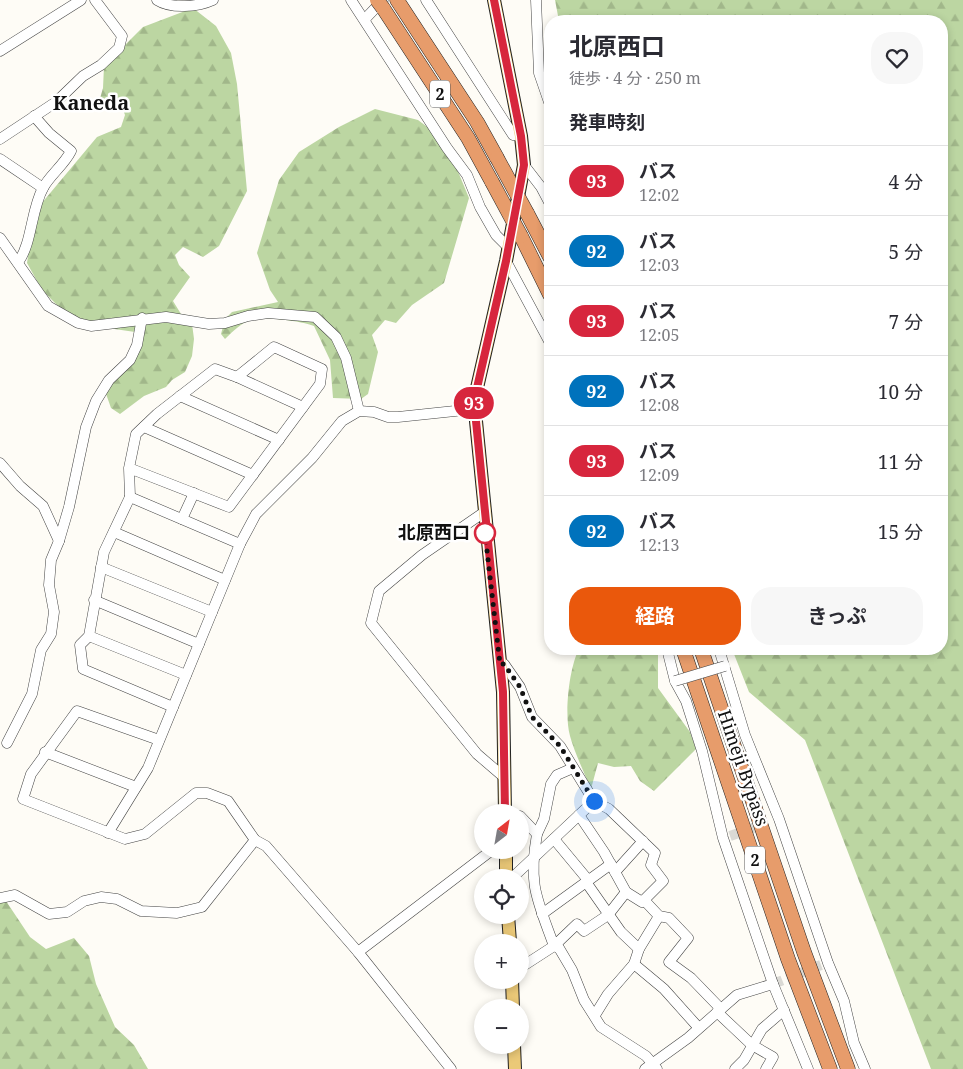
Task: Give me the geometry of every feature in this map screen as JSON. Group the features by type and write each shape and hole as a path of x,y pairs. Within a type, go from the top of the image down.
{"highway":[{"name":"2","path":"397,0 477,122 544,246"},
{"name":"2","path":"381,3 468,138 544,283"},
{"name":"Himeji Bypass","path":"685,655 795,978 830,1069"},
{"name":"Himeji Bypass","path":"703,655 804,952 848,1069"}],"main road":[{"path":"494,0 521,136 524,165 506,261 474,401 483,514 503,692 505,804"},
{"path":"514,1054 515,1069"}],"street":[{"path":"0,52 81,0"},
{"path":"0,138 56,102 83,76 101,65 119,48 122,36 95,0"},
{"path":"157,0 170,5 204,4 213,0"},
{"path":"351,0 447,148 467,175 480,206 496,235 508,247"},
{"path":"426,0 513,135 521,136"},
{"path":"536,0 539,73 544,88"},
{"path":"365,19 381,3"},
{"path":"19,262 23,255 31,220 43,188 71,151 49,134 34,116"},
{"path":"0,159 43,188"},
{"path":"524,165 544,182"},
{"path":"0,238 19,262 48,306 78,323 91,326 142,318 166,317 209,324 224,323 248,316 268,313 316,318 336,337 346,358 359,411"},
{"path":"506,261 544,332"},
{"path":"7,743 32,694 41,650 51,634 54,612 49,585 51,560 59,541 86,428 96,401 109,380 130,360 137,345 142,318"},
{"path":"129,468 229,507 320,384 322,369 274,347 237,377"},
{"path":"173,707 83,669 80,645 90,636 94,600 104,552 130,497 129,468 136,434 215,369 303,407"},
{"path":"180,396 279,440"},
{"path":"108,832 148,768 240,544 256,514 312,458 342,421 359,411 374,412 388,417 398,417 474,409"},
{"path":"144,426 253,474"},
{"path":"0,462 20,486 43,506 59,541"},
{"path":"182,519 194,493"},
{"path":"130,497 240,544"},
{"path":"483,514 422,556 379,591 370,623 477,754 505,778"},
{"path":"114,532 225,580"},
{"path":"101,567 212,612"},
{"path":"94,600 199,644"},
{"path":"90,636 186,675"},
{"path":"668,655 675,681 686,701 702,751 773,984 808,1069"},
{"path":"721,655 745,736 774,820 825,964 844,1001 854,1043 865,1069"},
{"path":"500,664 504,664 520,687 532,717 560,746 594,801 609,809 656,852 651,865 663,880 642,902 626,892 579,815"},
{"path":"675,681 725,666"},
{"path":"159,740 77,711 45,752 31,774 23,799 125,839 145,834 196,793 207,793 228,801 255,840 266,846 358,952 451,1069"},
{"path":"45,752 136,787"},
{"path":"573,768 557,775 551,784 544,820 537,834 532,858 532,882 554,946 559,948 572,970 584,1000 601,1027 646,1056 651,1067 737,995 773,984"},
{"path":"521,869 594,801"},
{"path":"529,826 537,834"},
{"path":"554,839 587,881 621,932 639,949"},
{"path":"0,898 15,895 49,914 67,912 84,901 100,897 116,899 141,911 177,913 202,907 255,840"},
{"path":"542,914 587,881 613,868 643,841"},
{"path":"358,952 480,859"},
{"path":"529,962 554,946 577,924 584,931 608,914 626,892"},
{"path":"644,900 659,916 669,918 688,938 669,962 691,978 752,1045 773,1056 766,1069"},
{"path":"595,1015 608,994 634,964 639,949 659,916"},
{"path":"634,964 664,989 698,1027"},
{"path":"735,1069 762,1029 784,1010"}],"green space":[{"path":"555,0 963,0 963,1069 931,1069 805,740 749,692 734,655 948,655 948,15 558,15"},
{"path":"193,8 216,26 231,53 237,84 247,191 219,246 203,257 183,247 175,255 179,265 190,277 173,301 181,314 191,316 194,339 192,356 185,372 172,380 166,387 144,396 120,414 111,408 105,391 130,361 135,332 94,326 67,315 42,290 27,263 32,230 41,204 97,137 121,127 125,115 122,107 97,109 103,88 104,66 143,27"},
{"path":"375,109 418,120 430,129 452,157 469,198 444,283 412,305 396,323 385,320 372,335 378,352 368,394 361,399 333,398 330,360 314,326 285,320 255,319 242,324 225,339 221,334 225,319 232,312 278,302 270,290 257,253 279,180 299,152 339,127"},
{"path":"576,655 658,655 658,688 690,732 696,749 654,791 640,781 631,766 614,767 598,763 591,789 574,749 568,727 568,692"},
{"path":"0,901 6,901 30,937 46,949 74,938 89,956 96,984 115,1027 134,1045 148,1069 0,1069"}],"tunnel":[{"path":"730,836 770,822"},
{"path":"773,984 821,965"}],"bus line":[{"name":"93","path":"494,0 521,136 524,165 506,261 474,401 483,514 503,692 505,804"}],"place":[{"name":"北原西口","path":"485,533"}],"district":[{"name":"Kaneda","path":"91,103"}],"route":[{"path":"485,533 500,664 504,664 520,687 532,717 560,746 594,801"}]}
